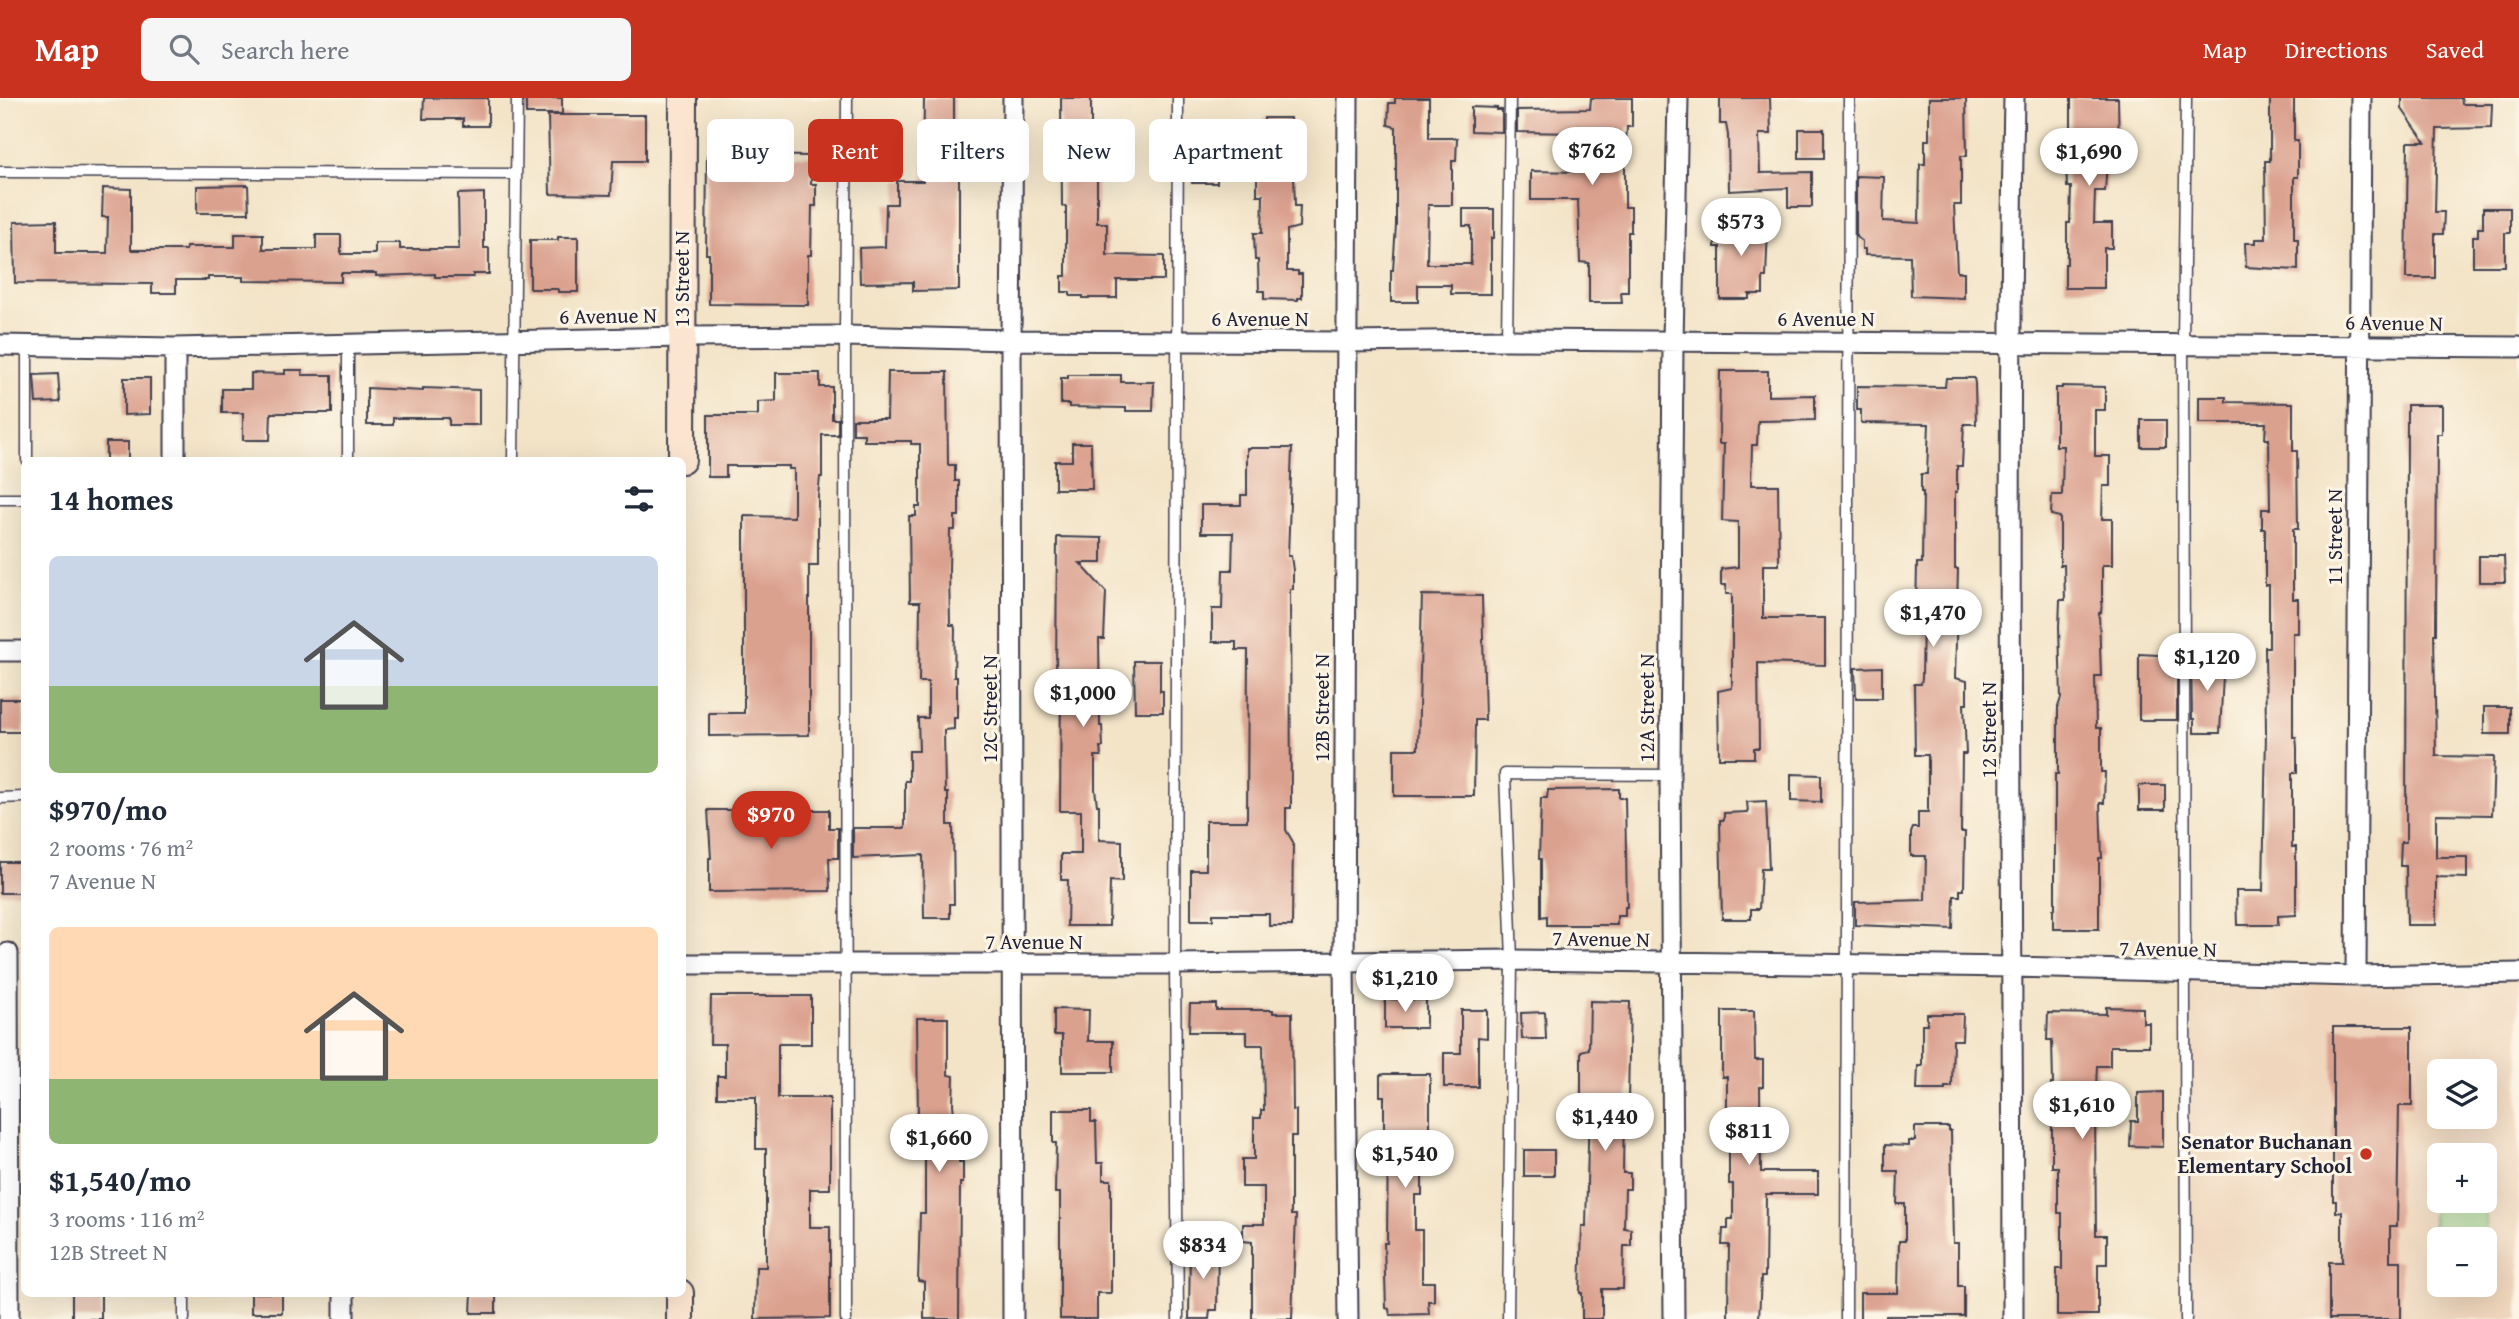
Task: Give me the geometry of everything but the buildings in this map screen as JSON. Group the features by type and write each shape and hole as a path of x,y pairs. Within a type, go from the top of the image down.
{"street":[{"name":"13 Street N","path":"682,457 683,98"},
{"name":"12C Street N","path":"1013,98 1013,1319"},
{"name":"12B Street N","path":"1348,98 1344,963 1348,1319"},
{"name":"12A Street N","path":"1674,1319 1670,775 1673,342 1678,98"},
{"name":"12 Street N","path":"2012,1319 2009,343 2014,98"},
{"name":"11 Street N","path":"2356,976 2361,98"},
{"name":"6 Avenue N","path":"0,345 175,348 845,336 1011,340 1507,340 2519,347"},
{"path":"175,348 175,457"},
{"path":"0,651 21,651"},
{"path":"9,1319 11,953"},
{"name":"7 Avenue N","path":"686,964 1014,965 1512,960 2013,967 2356,976 2519,973"},
{"path":"344,1297 344,1319"},
{"path":"680,1297 680,1319"}],"lane":[{"path":"513,457 517,98"},
{"path":"846,1319 847,98"},
{"path":"1178,98 1175,964 1178,1319"},
{"path":"1507,340 1510,98"},
{"path":"1846,1319 1849,98"},
{"path":"2186,98 2183,344 2186,1319"},
{"path":"0,172 516,174"},
{"path":"348,344 348,457"},
{"path":"27,345 27,457"},
{"path":"0,499 21,499"},
{"path":"1508,1319 1512,960 1505,774 1670,775"},
{"path":"0,798 21,797"},
{"path":"184,1297 184,1319"}],"shaded area":[{"path":"2184,972 2519,973 2519,1319 2190,1319"}],"green space":[{"path":"2432,1213 2485,1213 2485,1227 2432,1227"}],"place":[{"name":"Senator Buchanan Elementary School","path":"2366,1154"}]}
